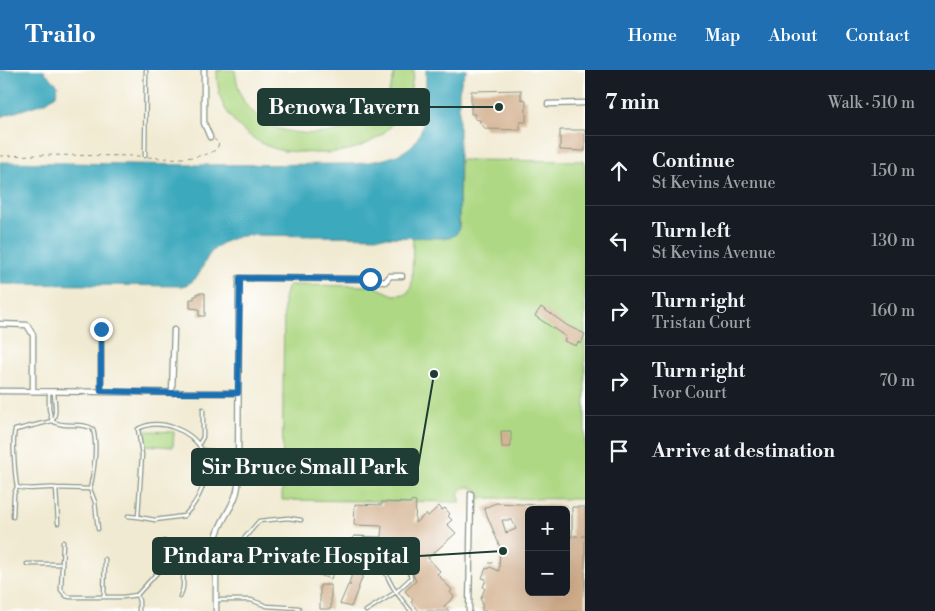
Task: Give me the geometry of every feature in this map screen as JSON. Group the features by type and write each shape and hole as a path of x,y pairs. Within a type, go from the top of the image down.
{"street":[{"path":"204,70 204,123 210,136"},
{"path":"548,104 585,103"},
{"path":"216,611 216,538 237,491 240,278 370,279 385,282 390,276 402,276"},
{"path":"0,324 27,325 33,334 33,391"},
{"path":"101,329 101,391"},
{"path":"172,393 174,330"},
{"path":"0,391 238,393"},
{"path":"469,611 470,494"}],"lane":[{"path":"145,156 146,70"},
{"path":"52,391 49,409 52,421 58,425 87,426 93,429 95,437 90,489 95,502 98,529"},
{"path":"13,517 14,494 17,487 13,437 15,430 52,421 56,412 52,391"},
{"path":"199,444 203,437 203,409"},
{"path":"128,516 154,520 184,516 196,502 204,486 204,456 199,444 186,433 168,426 144,426 138,430 142,455 138,517"},
{"path":"202,450 238,454"},
{"path":"204,456 220,457 226,453"},
{"path":"17,487 25,490 41,487 90,489"},
{"path":"56,488 58,523"},
{"path":"216,549 236,548 259,521 288,518 301,520"},
{"path":"355,538 379,539 384,545 385,568 396,592 411,611"},
{"path":"164,541 166,563"},
{"path":"63,542 61,590 66,596 87,598 137,595 166,563 197,558 216,560"},
{"path":"104,596 105,559"},
{"path":"366,611 396,592 411,578 398,559 385,568"},
{"path":"180,598 183,588 184,561"},
{"path":"28,564 62,564"},
{"path":"137,595 139,611"},
{"path":"216,600 251,600 267,606 299,608"}],"path":[{"path":"0,156 195,157 205,156 217,149 219,143 210,136"},
{"path":"570,536 585,536"},
{"path":"489,563 499,563"}],"green space":[{"path":"217,70 235,70 244,102 265,122 279,129 292,132 321,133 349,128 371,117 384,102 390,90 395,70 414,70 413,80 403,108 385,132 363,146 339,152 323,153 275,149 259,142 244,131 224,106 219,91"},
{"path":"460,160 585,161 585,499 478,498 477,490 469,487 462,489 458,494 461,502 282,500 284,298 288,285 373,286 394,295 406,294 412,283 413,237 449,238 459,227"},
{"path":"145,431 174,432 173,447 145,445"}],"water":[{"path":"0,70 43,70 58,85 56,95 46,102 0,117"},
{"path":"426,70 467,70 459,91 459,227 457,233 453,236 449,238 249,235 230,239 219,245 210,254 195,279 183,286 0,284 0,162 196,165 353,164 377,161 395,156 408,149 417,139 425,112"}],"building":[{"path":"521,90 521,99 526,100 526,122 520,122 520,130 486,129 480,123 480,120 475,119 475,114 471,114 471,91"},
{"path":"560,130 585,130 585,151 560,150"},
{"path":"197,293 205,293 205,316 199,316 199,309 190,308 190,299 194,299"},
{"path":"541,307 568,326 585,334 581,344 578,342 576,346 564,341 566,337 535,316"},
{"path":"501,431 511,431 511,447 502,447"},
{"path":"411,501 416,502 415,523 426,514 428,516 439,506 442,510 445,508 450,514 448,516 452,520 447,524 456,533 428,558 440,571 437,574 452,590 450,592 454,597 444,606 449,611 419,611 405,591 416,581 413,574 418,571 404,555 408,552 402,545 398,549 391,548 381,536 382,526 354,525 355,504 382,505 382,502 411,503"},
{"path":"496,503 564,506 525,506 525,596 570,596 572,507 585,507 585,611 482,611 482,600 480,600 485,588 483,587 486,579 482,578 486,568 489,569 490,567 499,571 500,547 484,508","holes":["502,520 512,520 516,529 506,533"]},
{"path":"324,539 334,542 331,553 335,554 332,565 335,566 331,579 321,576 324,564 321,563 324,551 321,550"},
{"path":"353,570 364,573 351,607 340,604 348,585 351,585 349,584"},
{"path":"320,585 331,585 331,609 320,609"}],"place":[{"name":"Benowa Tavern","path":"499,107"},
{"name":"Sir Bruce Small Park","path":"434,374"},
{"name":"Pindara Private Hospital","path":"503,551"}],"route":[{"path":"101,329 101,391 238,393 240,278 370,279"}]}
